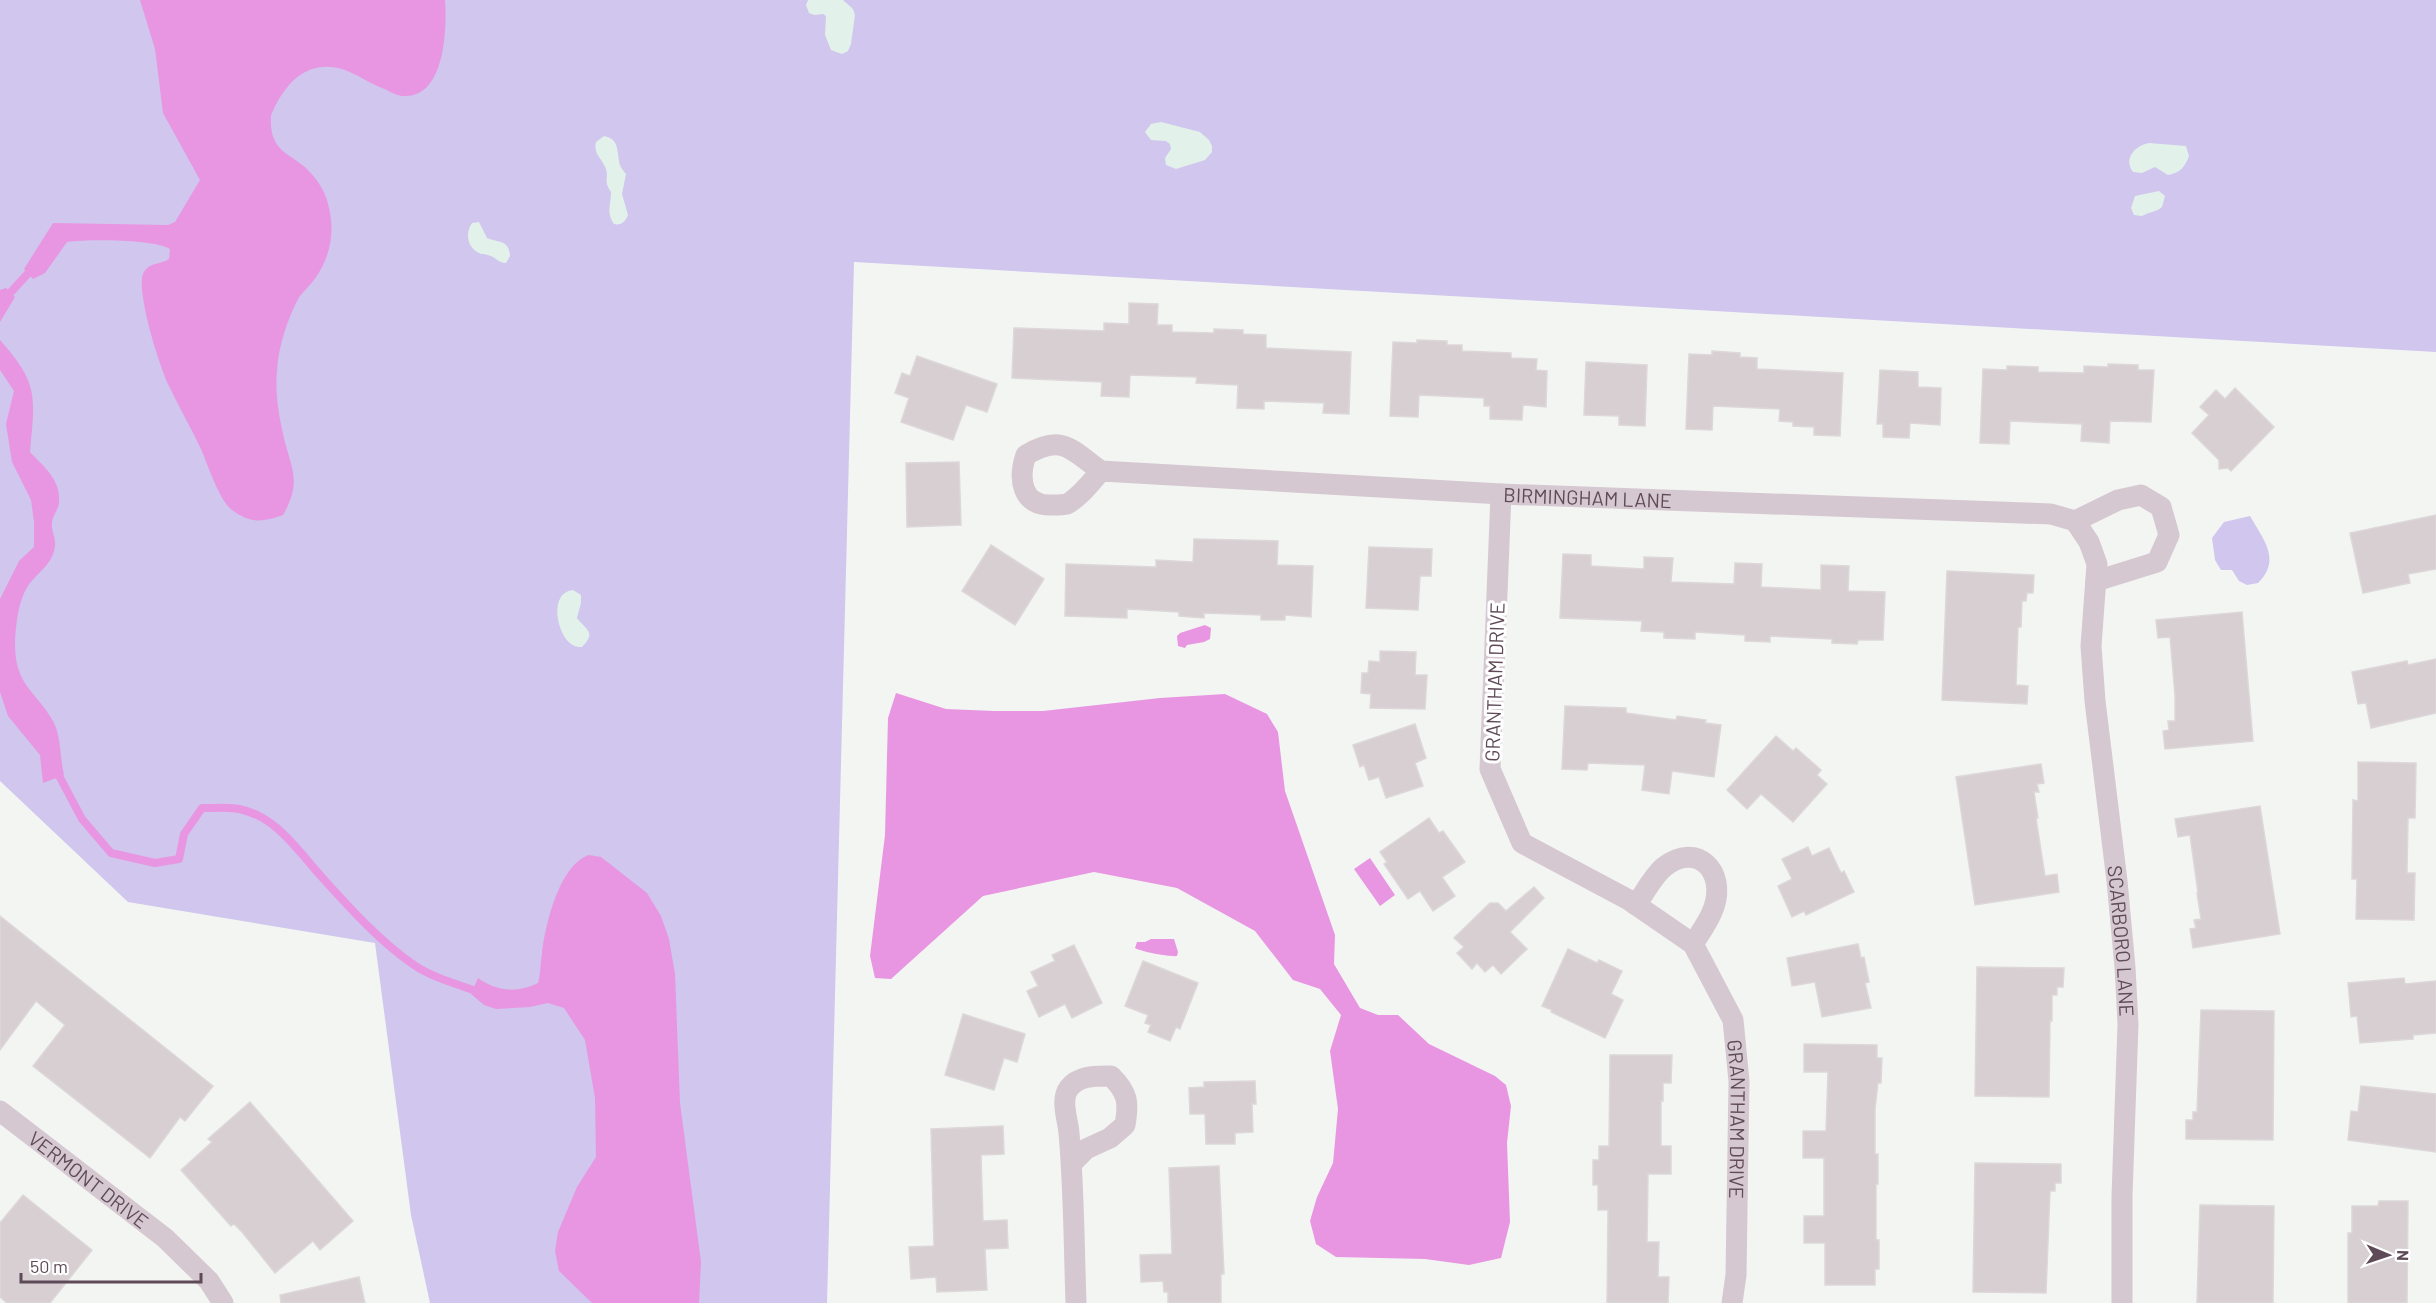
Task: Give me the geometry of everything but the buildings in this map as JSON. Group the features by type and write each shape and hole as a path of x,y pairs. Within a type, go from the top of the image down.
{"street":[{"name":"BIRMINGHAM LANE","path":"1101,471 1502,494 2051,514 2075,521"},
{"name":"GRANTHAM DRIVE","path":"1502,494 1490,769 1522,843 1636,905 1693,944 1733,1020 1739,1081 1736,1275 1732,1303"},
{"path":"2141,495 2161,507 2169,535 2157,562 2096,581 2097,564 2089,542 2075,521 2118,500 2141,495"},
{"name":"SCARBORO LANE","path":"2096,581 2091,646 2105,790 2117,881 2128,1024 2122,1196 2122,1303"},
{"path":"1636,905 1663,868 1678,859 1695,857 1708,864 1717,879 1714,907 1693,944"},
{"name":"VERMONT DRIVE","path":"0,1111 165,1238 208,1281 223,1303"},
{"path":"1071,1164 1076,1303"}],"shaded area":[{"path":"0,0 2436,0 2436,352 854,262 827,1303 430,1303 411,1215 375,943 128,902 0,781"},
{"path":"140,0 445,0 444,44 440,60 428,86 417,94 398,95 345,70 320,67 300,75 292,82 284,91 271,115 272,135 275,142 284,152 307,169 324,192 331,218 331,236 324,263 297,301 279,353 276,378 277,400 294,482 293,492 283,515 269,519 245,518 227,505 218,491 201,449 161,365 150,331 142,283 145,270 169,259 170,249 150,243 136,242 90,240 67,242 45,273 33,279 24,269 53,223 168,225 175,222 200,180 163,113 155,49"},
{"path":"6,288 15,297 0,322 0,290"},
{"path":"0,340 22,368 32,392 33,417 30,452 50,474 59,494 59,505 52,523 54,552 23,596 17,620 15,644 16,658 23,679 53,721 59,740 64,775 43,783 40,755 8,716 0,692 0,599 19,561 34,547 34,522 31,500 12,462 6,424 14,391 0,370"},
{"path":"2250,516 2265,541 2269,566 2258,583 2247,585 2239,581 2232,570 2221,570 2215,560 2212,538 2224,522"},
{"path":"1205,625 1211,628 1210,639 1187,645 1185,648 1178,646 1177,636 1180,633"},
{"path":"896,693 946,709 994,711 1043,711 1160,698 1225,694 1267,714 1278,732 1285,791 1335,935 1334,964 1360,1008 1378,1015 1398,1015 1429,1044 1495,1076 1506,1085 1511,1106 1507,1143 1510,1222 1501,1258 1469,1265 1425,1259 1336,1257 1316,1244 1310,1221 1317,1197 1333,1163 1338,1109 1330,1051 1341,1015 1320,989 1293,980 1255,931 1177,888 1094,872 983,896 891,979 875,978 870,956 885,835 888,718"},
{"path":"589,855 601,857 647,893 661,916 669,939 675,974 680,1103 701,1262 699,1303 592,1303 559,1271 555,1251 558,1232 577,1187 596,1157 595,1098 585,1040 564,1008 548,1003 530,1007 496,1009 484,1005 471,994 478,978 485,983 508,990 538,983 546,928 555,898 569,871 578,861"},
{"path":"1370,858 1395,895 1380,906 1354,869"},
{"path":"1151,939 1174,939 1177,956 1156,954 1135,948 1137,942"}],"sand":[{"path":"808,0 843,0 853,9 855,15 848,51 842,54 831,50 825,35 826,16 809,13 806,5"},
{"path":"1161,122 1200,132 1209,140 1212,152 1205,160 1176,169 1166,165 1165,158 1171,149 1170,144 1166,141 1151,140 1145,132 1151,124"},
{"path":"604,136 614,142 621,168 626,174 622,194 628,215 621,224 614,224 610,216 611,192 606,169 595,146 596,142"},
{"path":"2149,143 2186,146 2189,156 2186,163 2176,173 2168,175 2155,167 2142,173 2133,172 2129,162 2132,153"},
{"path":"2159,191 2165,196 2162,207 2142,216 2134,215 2131,208 2135,196"},
{"path":"479,222 487,238 502,242 508,247 510,256 506,263 480,254 470,244 468,231 472,223"},
{"path":"573,590 581,595 577,618 589,634 589,638 582,647 575,646 568,641 563,634 558,616 560,599 565,593"}],"waterway":[{"path":"0,304 33,268"},
{"path":"55,768 82,819 111,853 155,863 179,859 184,834 202,808 239,809 263,818 284,834 352,910 401,955 430,974 482,993"}]}
